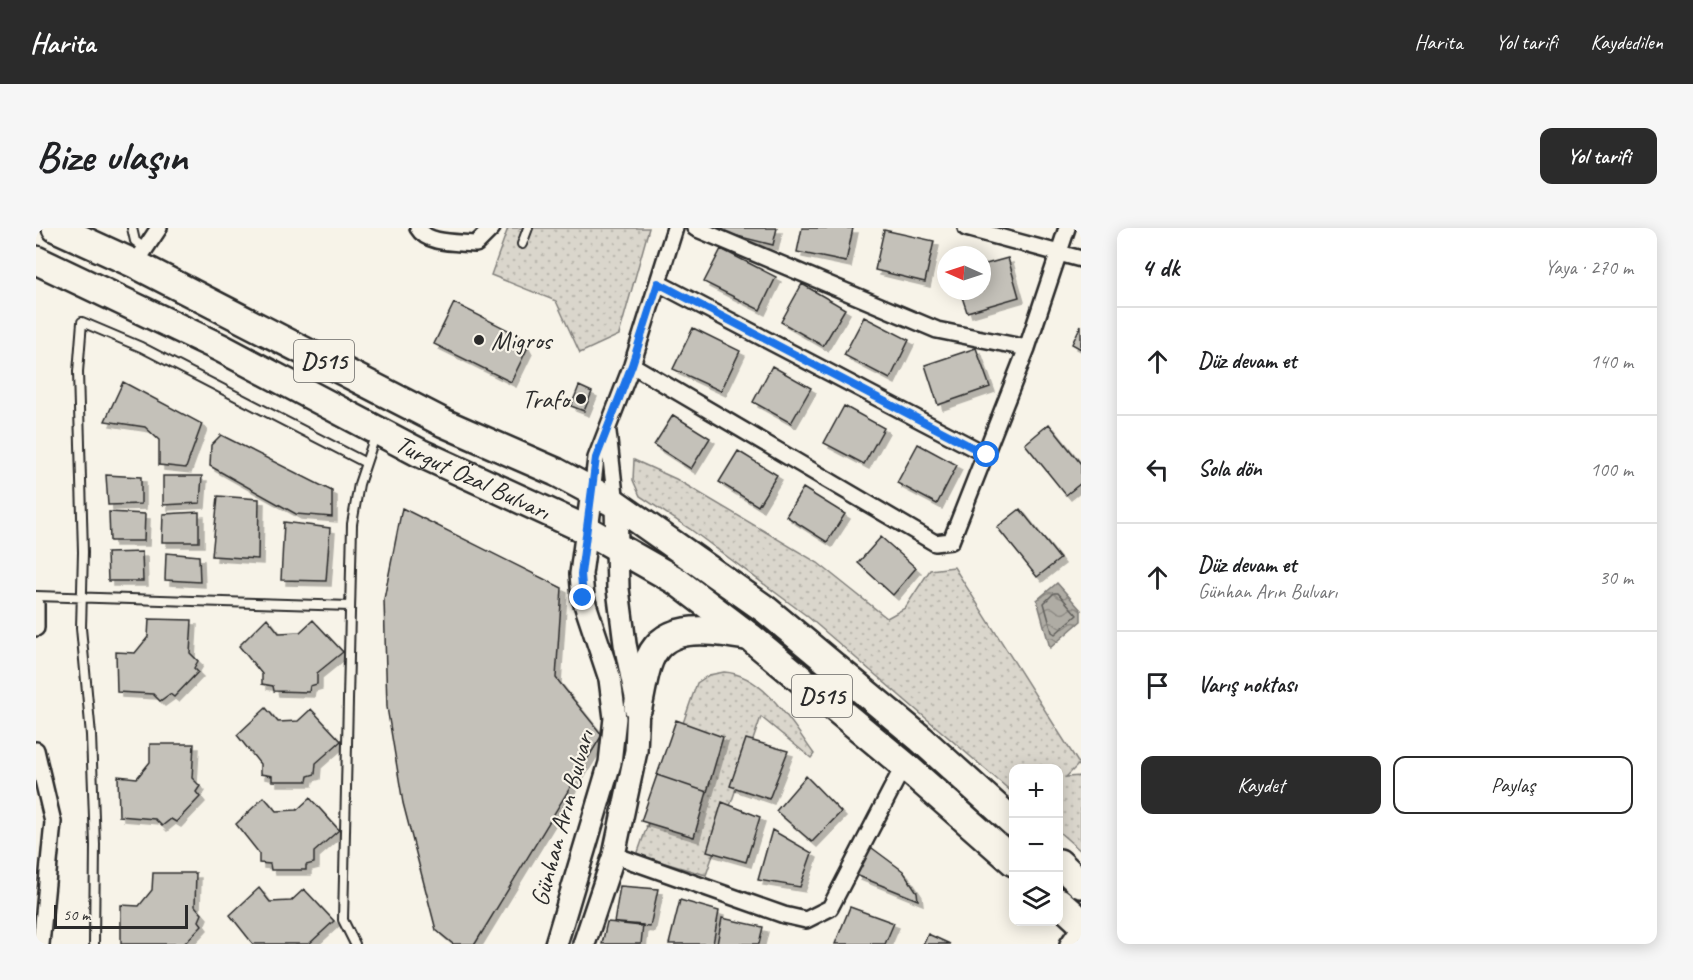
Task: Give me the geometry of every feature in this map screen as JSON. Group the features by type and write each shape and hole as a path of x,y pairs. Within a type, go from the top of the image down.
{"highway":[{"name":"Turgut Özal Bulvarı","path":"56,228 140,256 444,423 556,472 616,504 765,609 921,739 1009,818"},
{"name":"Turgut Özal Bulvarı","path":"36,260 221,348 376,430 587,530 675,580 750,637 904,765 1009,858"},
{"path":"638,707 647,664 657,646 670,636 706,630 750,637"},
{"path":"1063,867 1081,884"},
{"path":"1063,906 1081,924"}],"main road":[{"name":"Günhan Arın Bulvarı","path":"556,944 610,763 615,718 610,679 583,598 581,574 592,492"},
{"name":"Günhan Arın Bulvarı","path":"584,944 614,855 636,751 638,707 625,644 618,589 616,504"}],"street":[{"path":"140,256 159,228"},
{"path":"418,228 423,234 435,240 476,244 492,228"},
{"path":"592,492 596,458 608,432 632,365 675,228"},
{"path":"695,228 937,330 1028,348"},
{"path":"966,228 1081,259"},
{"path":"632,365 934,543 951,541 1028,348 1067,228"},
{"path":"658,283 987,455"},
{"path":"608,432 616,504"},
{"path":"36,604 36,628"},
{"path":"36,750 53,822 40,944"},
{"path":"614,855 784,915 806,920 830,908 904,765"},
{"path":"1068,944 1081,924"}],"lane":[{"path":"132,228 140,256"},
{"path":"522,244 528,228"},
{"path":"94,944 95,846 91,735 81,628 78,372 82,322 141,347 366,463"},
{"path":"355,944 342,920 352,524 376,430"},
{"path":"36,596 350,606"}],"shaded area":[{"path":"508,228 649,228 619,335 580,353 556,301 491,275"},
{"path":"634,460 676,479 818,563 887,618 905,608 930,570 954,567 1079,764 1066,777 1081,776 1081,851 1063,835 1063,764 1009,764 1009,790 807,616 690,529 640,496 633,480"},
{"path":"724,672 738,675 765,691 787,716 814,754 811,758 761,717 706,875 637,855 697,683 709,675"}],"water":[{"path":"1057,583 1081,610 1081,621 1050,648 1037,600"}],"building":[{"path":"717,228 777,228 773,245 717,231"},
{"path":"802,228 853,228 846,262 797,252"},
{"path":"884,230 934,241 925,282 875,270"},
{"path":"721,249 776,277 760,310 704,282"},
{"path":"1008,258 1019,297 967,312 963,300 991,300 991,263"},
{"path":"802,284 845,309 823,346 781,322"},
{"name":"Migros","path":"454,303 520,336 527,349 511,382 434,344"},
{"path":"864,317 909,340 890,379 844,355"},
{"path":"1081,325 1081,349 1072,344"},
{"path":"693,328 740,351 721,391 673,369"},
{"path":"976,348 990,387 938,405 925,365"},
{"path":"772,366 811,388 791,423 753,402"},
{"path":"123,382 202,424 186,468 159,465 159,440 145,427 105,421"},
{"name":"Trafo","path":"579,386 592,392 584,411 571,406"},
{"path":"844,406 884,428 864,464 824,443"},
{"path":"673,415 710,438 691,469 654,445"},
{"path":"1049,424 1081,464 1081,483 1066,495 1025,444"},
{"path":"221,435 332,491 332,517 296,514 210,466 211,445"},
{"path":"918,444 957,465 937,504 897,483"},
{"path":"738,451 777,475 758,506 719,482"},
{"path":"106,475 141,477 141,504 108,505"},
{"path":"163,476 202,476 200,503 163,505"},
{"path":"803,488 845,514 827,542 786,516"},
{"path":"218,496 259,499 258,559 212,556"},
{"path":"402,508 562,588 556,678 602,735 475,944 453,944 436,930 403,803 387,707 384,599"},
{"path":"1020,509 1060,559 1037,577 997,527"},
{"path":"109,512 145,514 144,541 110,541"},
{"path":"199,512 199,542 162,542 163,514"},
{"path":"284,522 330,528 326,581 281,580"},
{"path":"881,537 916,568 893,595 858,563"},
{"path":"142,552 143,581 108,581 107,553"},
{"path":"166,553 199,556 200,582 165,580"},
{"path":"267,618 279,633 300,632 313,620 343,652 317,673 317,684 310,686 309,692 274,691 273,686 262,684 262,674 239,646"},
{"path":"149,619 192,620 190,653 198,661 194,668 198,672 174,697 170,694 160,701 153,694 117,692 116,652 135,653 148,637"},
{"path":"266,708 278,722 298,721 311,709 341,741 316,763 315,774 308,776 307,781 272,781 272,776 260,774 260,764 237,735"},
{"path":"676,720 723,737 707,792 657,775"},
{"path":"746,739 788,751 769,799 730,786"},
{"path":"150,744 194,744 192,778 200,786 196,792 200,797 176,822 171,819 162,826 155,819 119,816 118,776 137,778 150,762"},
{"path":"657,775 707,792 694,837 641,821"},
{"path":"806,776 841,812 812,842 776,811"},
{"path":"264,797 276,811 297,810 310,798 339,830 314,852 314,863 306,865 306,870 271,870 270,864 259,863 259,853 236,824"},
{"path":"722,802 760,817 746,862 707,851"},
{"path":"772,830 812,853 800,887 758,880"},
{"path":"868,845 903,871 917,892 918,900 856,875"},
{"path":"153,873 196,873 195,906 202,914 199,921 202,925 184,944 121,944 121,905 139,906 152,890"},
{"path":"620,886 658,889 650,927 614,923"},
{"path":"259,888 270,902 291,901 304,889 334,921 309,944 253,944 230,915"},
{"path":"680,900 719,911 713,944 669,944"},
{"path":"850,907 894,923 885,944 835,944"},
{"path":"722,918 763,927 759,944 717,944"},
{"path":"607,922 643,925 641,944 602,944"},
{"path":"928,934 950,944 923,944"}],"place":[{"name":"Migros","path":"479,340"},
{"name":"Trafo","path":"581,399"}],"route":[{"path":"583,598 581,574 596,458 608,432 632,365 658,283 987,455"}]}
